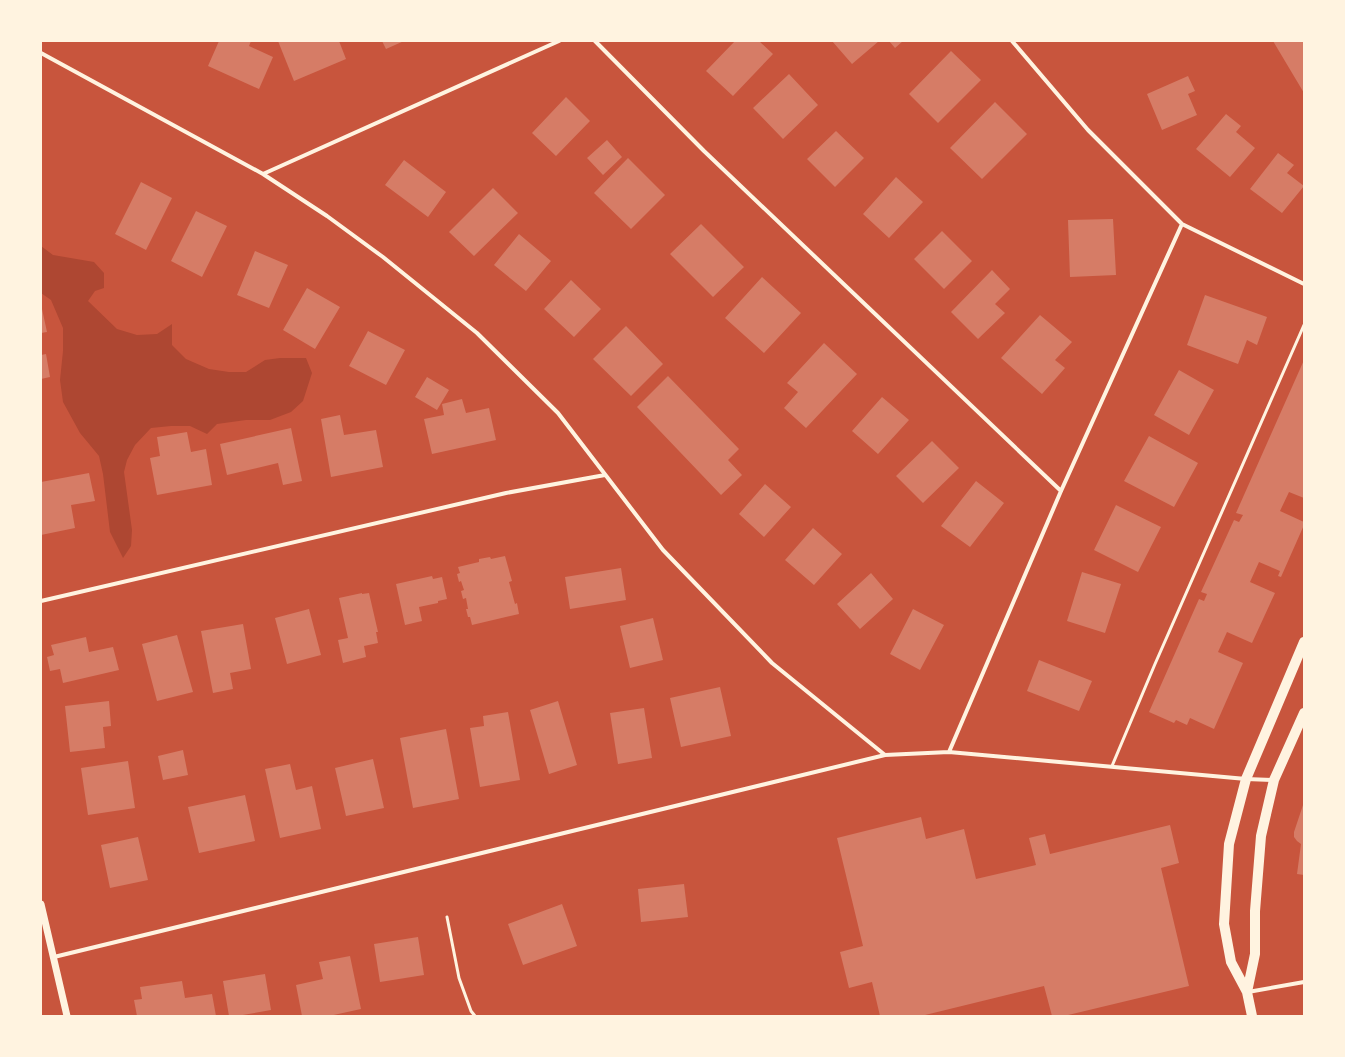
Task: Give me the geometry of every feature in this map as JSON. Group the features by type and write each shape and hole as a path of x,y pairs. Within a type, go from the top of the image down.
{"main road":[{"path":"1248,992 1231,962 1224,924 1229,844 1246,779 1304,642"},
{"path":"1252,1016 1248,992 1255,954 1255,911 1262,836 1274,780 1304,713"}],"street":[{"path":"263,174 559,41"},
{"path":"595,41 710,156 1061,491"},
{"path":"1012,41 1088,130 1182,224 1304,284"},
{"path":"41,53 263,174 327,216 383,257 477,334 558,413 663,550 772,663 885,755"},
{"path":"949,752 1061,491 1182,224"},
{"path":"41,601 506,493 605,475"},
{"path":"54,957 885,755 949,752 1246,779 1274,780"},
{"path":"41,904 67,1016"},
{"path":"1248,992 1304,982"}],"lane":[{"path":"1112,766 1304,325"},
{"path":"446,917 459,978 471,1011 475,1016"}],"shaded area":[{"path":"41,246 53,255 94,262 104,273 104,288 95,291 88,301 117,329 137,335 157,334 172,324 172,345 186,359 209,369 229,372 246,372 265,360 280,358 306,358 312,373 303,401 291,412 270,420 246,420 217,424 207,434 190,426 151,428 135,445 127,460 124,472 132,530 131,546 123,558 110,532 103,474 99,456 80,433 63,402 60,380 63,351 63,328 51,300 41,293"}],"building":[{"path":"219,41 251,41 249,46 273,57 259,89 208,66"},
{"path":"278,41 339,41 346,59 294,81"},
{"path":"382,41 404,41 386,49"},
{"path":"735,41 759,41 773,54 733,96 706,71"},
{"path":"832,41 879,41 852,64"},
{"path":"889,41 903,41 895,48"},
{"path":"1273,41 1304,41 1304,93"},
{"path":"951,51 981,80 938,123 909,94"},
{"path":"789,74 818,105 783,139 753,108"},
{"path":"1188,76 1195,91 1188,94 1197,115 1162,130 1147,94"},
{"path":"566,97 590,121 556,156 532,133"},
{"path":"995,102 1027,134 982,179 950,148"},
{"path":"1226,114 1241,126 1236,132 1255,148 1230,177 1196,149"},
{"path":"836,131 864,158 835,187 807,159"},
{"path":"607,140 622,157 603,175 587,158"},
{"path":"1278,153 1294,165 1287,173 1304,186 1282,213 1250,189"},
{"path":"628,158 665,195 631,229 594,193"},
{"path":"404,160 446,192 428,217 385,185"},
{"path":"896,177 923,202 889,238 863,214"},
{"path":"141,182 172,198 146,250 115,234"},
{"path":"493,188 518,213 474,256 449,232"},
{"path":"196,211 227,226 202,277 171,261"},
{"path":"1113,219 1116,275 1070,277 1068,220"},
{"path":"701,224 744,267 713,297 670,254"},
{"path":"942,231 972,261 944,289 914,259"},
{"path":"519,234 551,261 526,291 494,265"},
{"path":"255,251 288,265 269,308 237,295"},
{"path":"992,270 1010,289 995,304 1005,313 978,339 951,312"},
{"path":"762,277 801,313 764,353 725,318"},
{"path":"571,280 601,309 574,337 544,309"},
{"path":"307,288 340,307 315,349 283,330"},
{"path":"1205,295 1267,317 1257,345 1247,340 1238,364 1187,345"},
{"path":"42,309 47,332 41,333 41,310"},
{"path":"1040,315 1072,342 1055,360 1065,368 1042,394 1001,358"},
{"path":"626,326 663,364 631,396 593,359"},
{"path":"368,331 405,350 386,385 349,366"},
{"path":"824,343 857,374 806,428 784,408 798,392 787,383"},
{"path":"46,354 50,377 41,379 41,355"},
{"path":"1304,360 1304,498 1289,492 1280,511 1304,522 1304,525 1281,577 1278,576 1280,571 1259,562 1250,582 1275,593 1252,643 1227,632 1218,652 1243,663 1214,729 1190,718 1187,725 1176,720 1174,723 1149,712 1199,599 1204,601 1207,594 1201,592 1234,520 1239,522 1243,515 1236,513"},
{"path":"1179,370 1214,390 1189,435 1154,415"},
{"path":"668,376 739,449 728,460 742,475 721,495 637,407"},
{"path":"427,377 449,390 437,410 415,397"},
{"path":"882,397 909,420 878,454 852,431"},
{"path":"462,399 466,413 489,408 496,440 432,454 424,419 444,415 442,404"},
{"path":"340,415 344,435 376,430 383,467 331,477 321,419"},
{"path":"291,428 302,481 283,485 278,463 227,475 220,444"},
{"path":"187,432 191,452 206,449 212,485 157,495 150,458 160,456 157,437"},
{"path":"1149,436 1198,463 1174,507 1124,481"},
{"path":"932,441 959,468 923,503 896,476"},
{"path":"89,473 95,501 71,505 75,528 41,535 41,482"},
{"path":"976,481 1004,503 970,547 941,526"},
{"path":"765,484 791,507 764,537 739,514"},
{"path":"1116,505 1161,527 1138,572 1094,550"},
{"path":"813,528 842,554 814,585 785,560"},
{"path":"505,556 512,581 509,582 515,604 517,603 519,614 472,625 466,609 468,609 466,598 463,599 461,591 464,590 461,581 459,582 457,574 460,573 458,567 479,562 479,559 490,557 491,559"},
{"path":"621,568 626,600 570,609 565,577"},
{"path":"1082,572 1121,584 1105,633 1067,621"},
{"path":"871,573 893,599 860,629 837,604"},
{"path":"432,576 433,579 442,577 447,599 438,601 438,603 419,607 422,621 405,625 396,584"},
{"path":"369,593 378,632 376,632 378,643 364,646 366,657 343,663 338,640 348,638 339,598"},
{"path":"309,609 321,655 287,664 275,618"},
{"path":"913,609 944,625 920,670 890,654"},
{"path":"653,618 663,660 630,668 620,626"},
{"path":"243,624 251,669 230,673 233,689 213,693 201,631"},
{"path":"177,635 193,692 157,701 142,644"},
{"path":"86,637 89,652 113,647 119,670 63,683 60,669 50,671 47,657 54,655 51,645"},
{"path":"1039,660 1092,681 1079,711 1027,691"},
{"path":"720,687 731,736 681,747 670,698"},
{"path":"109,701 111,726 103,727 105,748 70,752 65,706"},
{"path":"558,701 577,765 549,774 530,710"},
{"path":"644,708 652,758 618,764 610,713"},
{"path":"508,712 520,780 480,787 470,728 484,726 483,716"},
{"path":"446,729 459,799 413,808 400,738"},
{"path":"183,750 188,775 163,780 158,756"},
{"path":"373,759 384,808 346,816 335,768"},
{"path":"128,761 135,808 88,815 81,768"},
{"path":"290,764 296,790 312,786 321,829 280,838 265,769"},
{"path":"245,795 255,841 199,853 188,807"},
{"path":"1304,802 1304,875 1297,874 1301,844 1294,837 1294,832"},
{"path":"921,817 926,839 964,829 976,879 1036,865 1029,838 1045,834 1050,854 1170,825 1179,863 1161,868 1189,986 1064,1016 1052,1016 1044,986 921,1016 880,1016 872,982 849,988 840,952 863,946 837,838"},
{"path":"138,837 148,880 110,888 101,845"},
{"path":"684,884 688,917 641,922 638,889"},
{"path":"562,904 577,946 523,965 508,924"},
{"path":"418,937 424,975 380,982 374,944"},
{"path":"350,956 361,1009 329,1016 302,1016 296,985 323,979 319,962"},
{"path":"265,974 271,1010 229,1016 223,981"},
{"path":"182,981 185,998 212,994 216,1016 137,1016 134,1000 142,999 140,987"}]}
